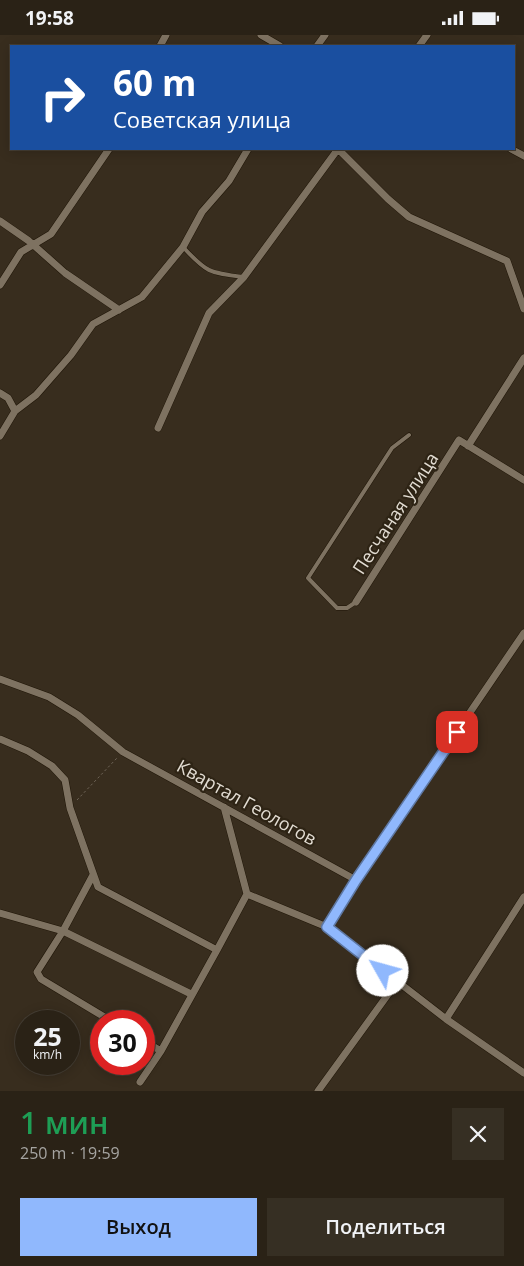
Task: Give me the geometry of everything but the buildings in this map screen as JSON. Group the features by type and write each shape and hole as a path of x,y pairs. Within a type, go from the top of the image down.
{"street":[{"path":"261,35 278,45"},
{"path":"0,285 21,252 51,235 108,150"},
{"path":"0,436 15,411 36,395 71,355 93,325 142,297 183,247 202,212 228,181 246,150"},
{"path":"158,428 209,313 244,277 337,150"},
{"path":"339,150 388,199 409,217 507,261 524,309"},
{"path":"513,150 524,156"},
{"path":"0,221 33,245 65,273 120,310"},
{"path":"524,358 468,446 524,480"},
{"path":"0,393 8,398 15,411"},
{"name":"Песчаная улица","path":"356,602 459,440 468,446"},
{"path":"327,927 356,880 524,633"},
{"name":"Квартал Геологов","path":"0,679 49,697 78,715 123,752 356,880"},
{"path":"0,739 28,751 52,766 65,780 70,808 98,887 217,950"},
{"path":"140,1082 161,1051 246,894 224,807"},
{"path":"93,875 63,931 37,972 41,979 93,1010"},
{"path":"246,894 327,927 446,1019 524,1073"},
{"path":"446,1019 524,897"},
{"path":"0,913 63,931 192,994"},
{"path":"318,1091 397,981"},
{"path":"155,1047 161,1051"}],"lane":[{"path":"183,247 199,265 214,273 244,277"},
{"path":"356,602 347,608 337,608 308,578 392,448 409,435"}],"path":[{"path":"70,808 123,752"}],"route":[{"path":"383,971 327,927 356,880 457,732"}]}
